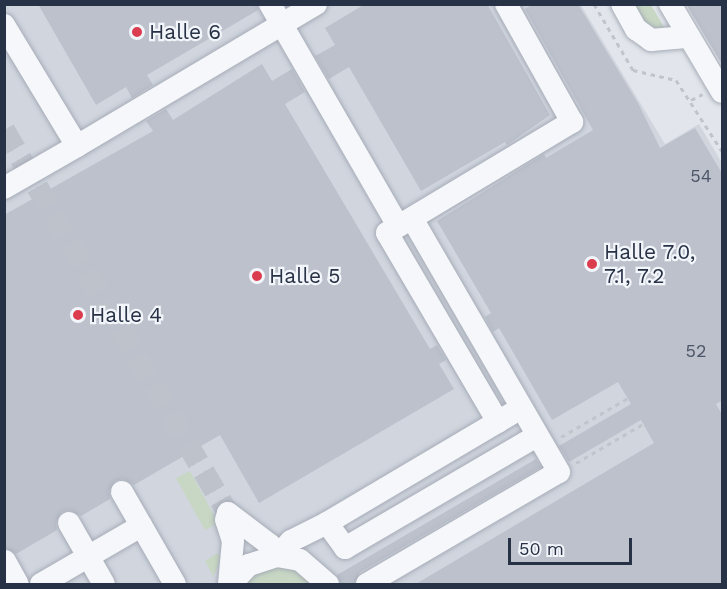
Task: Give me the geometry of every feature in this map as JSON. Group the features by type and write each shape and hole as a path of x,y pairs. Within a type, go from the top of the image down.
{"lane":[{"path":"270,4 559,472 367,585"},
{"path":"4,188 316,4"},
{"path":"498,422 387,232 572,122 506,4"},
{"path":"622,4 636,29 651,40 689,37"},
{"path":"670,4 723,92"},
{"path":"4,25 77,146"},
{"path":"277,556 291,541 327,523 520,408"},
{"path":"230,585 249,565 277,556 300,560 321,577 345,548 540,442"},
{"path":"122,492 175,585"},
{"path":"230,585 233,541 226,520 228,513 270,545 277,556"},
{"path":"69,523 104,585"},
{"path":"327,523 345,548"},
{"path":"41,585 141,526"},
{"path":"4,561 18,585"}],"path":[{"path":"594,4 633,70 676,80 723,151"},
{"path":"540,442 628,398"},
{"path":"559,472 644,424"}],"shaded area":[{"path":"4,5 581,5 665,144 699,124 722,163 722,584 5,584"}],"green space":[{"path":"634,5 651,5 664,27 662,30 645,24"},
{"path":"190,471 218,523 205,530 176,478"},
{"path":"218,553 221,561 213,576 205,561"},
{"path":"277,565 292,567 315,584 242,584 248,576"}],"building":[{"name":"Halle 6","path":"38,4 257,4 258,10 147,75 153,85 132,98 126,87 96,105"},
{"path":"365,4 487,4 550,115 507,145 505,142 421,191 349,67 329,79 315,56 335,45 325,28"},
{"path":"533,4 578,4 638,103 660,148 695,128 723,175 723,400 716,404 723,416 723,585 414,585 654,443 641,420 569,462 559,446 631,404 618,382 552,420 499,328 493,332 485,317 491,313 437,221 544,154 546,158 593,130 525,9"},
{"path":"686,4 723,4 723,66"},
{"name":"Halle 5","path":"262,64 272,81 292,69 305,92 285,104 430,349 437,345 446,360 439,364 454,389 259,503 220,435 134,485 123,479 115,481 109,491 110,499 81,516 70,510 62,512 56,522 57,530 16,554 4,548 4,215 153,131 146,121 166,109 173,120"},
{"path":"536,459 541,467 360,572 354,585 341,585 337,575"}],"tunnel":[{"path":"4,130 228,513"}],"place":[{"name":"Halle 6","path":"137,32"},
{"name":"Halle 7.0, 7.1, 7.2","path":"592,264"},
{"name":"Halle 5","path":"257,276"},
{"name":"Halle 4","path":"78,315"}]}
